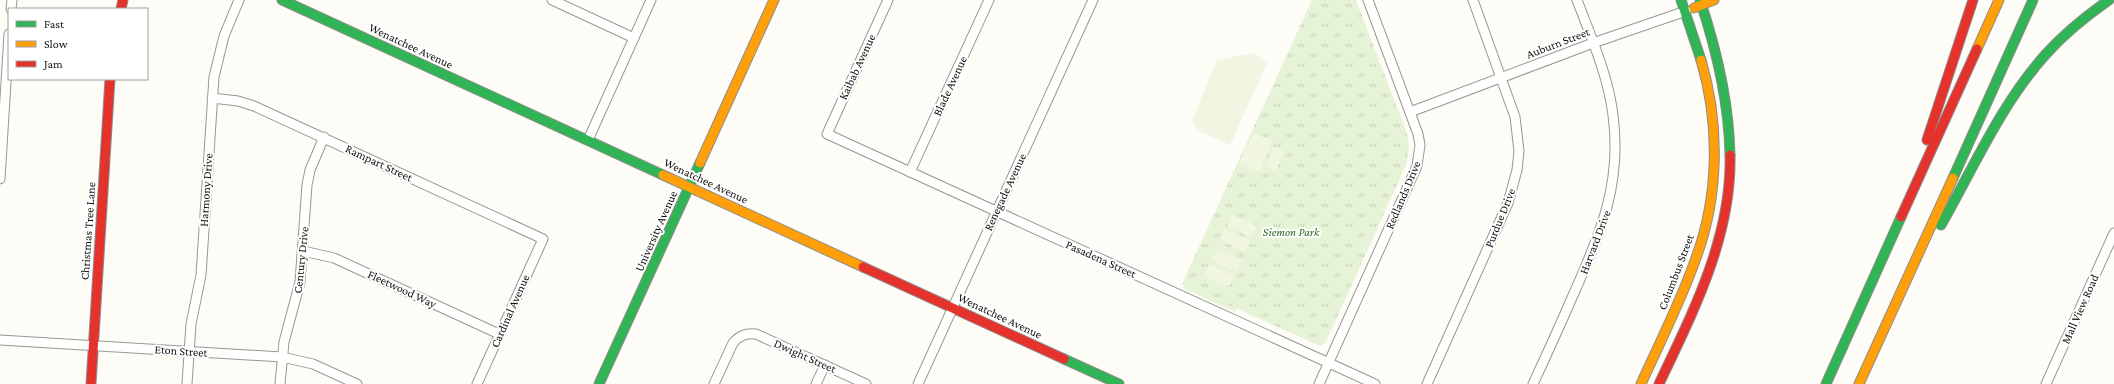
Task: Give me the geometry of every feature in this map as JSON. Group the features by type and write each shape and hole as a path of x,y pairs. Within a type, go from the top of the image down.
{"main road":[{"name":"Wenatchee Avenue","path":"282,0 1119,384"},
{"name":"University Avenue","path":"599,384 774,0"},
{"name":"Columbus Street","path":"1641,384 1697,255 1705,225 1712,186 1714,139 1708,86 1699,47 1682,0"},
{"name":"Auburn Street","path":"1686,11 1700,3 1714,0"},
{"path":"1907,208 1936,109 1973,0"},
{"path":"1826,384 2000,0"},
{"path":"1859,384 1910,268 2033,0"},
{"path":"1910,268 1941,225 1999,122 2028,75 2064,35 2082,19 2109,0"},
{"path":"1660,384 1713,261 1725,212 1729,188 1731,138 1725,82 1714,41 1700,3"},
{"name":"Christmas Tree Lane","path":"91,384 110,80"}],"street":[{"name":"Harmony Drive","path":"187,384 191,324 201,275 212,98 218,56 224,36 239,0"},
{"path":"552,0 634,38"},
{"path":"588,140 651,0"},
{"name":"Kaibab Avenue","path":"827,134 888,0"},
{"name":"Blade Avenue","path":"910,172 989,0"},
{"name":"Renegade Avenue","path":"918,384 1093,0"},
{"name":"Redlands Drive","path":"1319,384 1417,166 1420,146 1410,112 1368,0"},
{"name":"Purdue Drive","path":"1427,384 1505,211 1513,188 1518,164 1518,133 1511,102 1473,0"},
{"name":"Harvard Drive","path":"1533,384 1597,243 1610,201 1616,158 1613,115 1604,72 1577,0"},
{"name":"Auburn Street","path":"1410,112 1593,43 1686,11"},
{"path":"0,179 8,50"},
{"name":"Rampart Street","path":"212,98 238,101 254,106 543,239"},
{"name":"Pasadena Street","path":"827,134 1375,384"},
{"name":"Century Drive","path":"280,384 282,357 288,326 300,282 307,184 310,170 324,138"},
{"name":"Mall View Road","path":"2046,384 2114,233"},
{"name":"Cardinal Avenue","path":"477,384 543,239"},
{"name":"Fleetwood Way","path":"303,251 334,258 499,334"},
{"name":"Dwight Street","path":"714,384 733,343 743,335 756,334 866,384"},
{"name":"Eton Street","path":"0,340 282,357 313,364 357,384"},
{"path":"816,384 825,365"}],"green space":[{"name":"Siemon Park","path":"1312,0 1356,0 1407,133 1409,150 1406,165 1326,342 1320,346 1182,284"},
{"path":"1255,53 1267,63 1230,145 1197,130 1192,120 1217,60"},
{"path":"1254,133 1273,141 1259,172 1239,163"},
{"path":"1274,147 1284,152 1275,171 1266,166"},
{"path":"1232,214 1257,226 1252,237 1227,226"},
{"path":"1225,229 1250,240 1245,252 1220,240"},
{"path":"1217,249 1242,260 1237,272 1211,260"},
{"path":"1209,264 1234,276 1229,287 1204,276"},
{"path":"1190,274 1242,297 1235,312 1183,288"}],"traffic: fast":[{"path":"282,0 663,175"},
{"path":"1681,0 1701,60"},
{"path":"1700,0 1717,57 1725,96 1730,155"},
{"path":"1953,178 2033,0"},
{"path":"1941,225 1989,136 2030,73 2053,46 2068,32 2109,0"},
{"path":"599,384 700,163"},
{"path":"1826,384 1901,217"},
{"path":"1064,359 1119,384"}],"traffic: slow":[{"path":"700,163 774,0"},
{"path":"1694,8 1714,0"},
{"path":"1977,49 1999,0"},
{"path":"1641,384 1690,274 1704,234 1709,210 1713,185 1714,134 1707,84 1701,60"},
{"path":"663,175 863,267"},
{"path":"1859,384 1953,178"}],"traffic: jam":[{"path":"121,8 123,0"},
{"path":"1927,140 1973,0"},
{"path":"1901,217 1977,49"},
{"path":"91,384 110,80"},
{"path":"1659,384 1697,302 1717,245 1725,215 1729,185 1730,155"},
{"path":"863,267 1064,359"}]}
